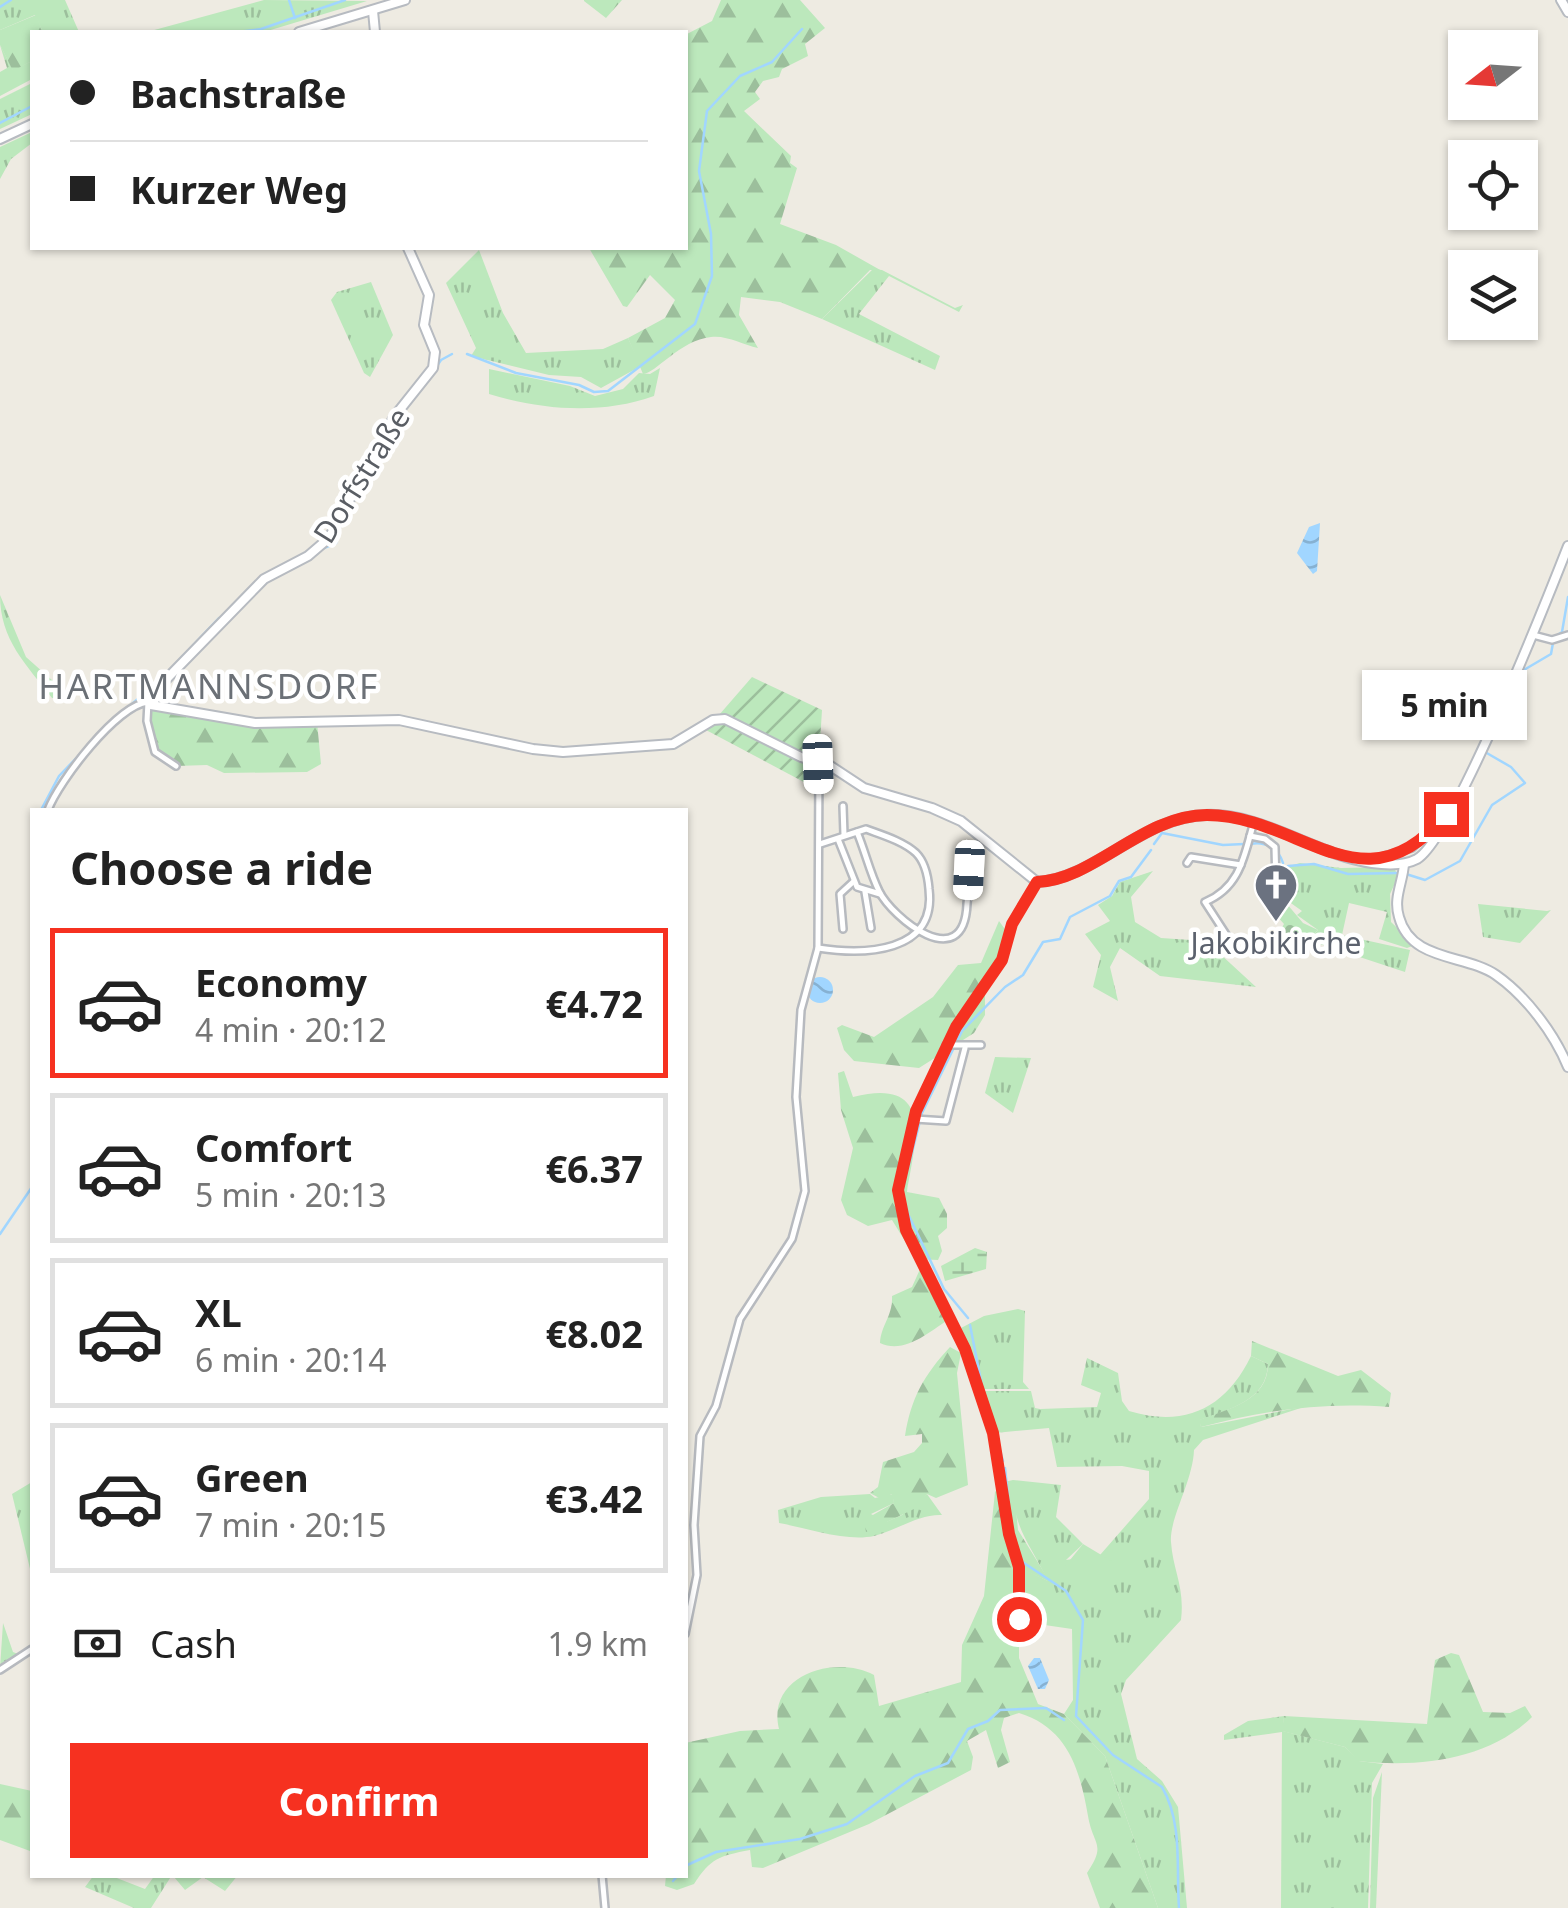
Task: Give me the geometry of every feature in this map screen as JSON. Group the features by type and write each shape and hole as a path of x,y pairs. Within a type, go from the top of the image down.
{"street":[{"path":"306,30 404,0"},
{"path":"1561,0 1568,12"},
{"path":"373,11 375,30"},
{"path":"0,139 30,125"},
{"name":"Dorfstraße","path":"49,807 62,780 124,711 148,702 264,578 308,556 329,538 394,418 433,368 436,352 424,325 429,294 409,250"},
{"path":"1568,546 1533,635 1451,812 1426,851 1404,867 1398,917 1410,937 1426,949 1502,979 1546,1028 1568,1067"},
{"path":"1533,635 1554,640 1568,636"},
{"path":"176,766 154,752 149,739 148,702 255,723 399,720 563,752 673,744 713,720 725,718 818,764 829,765 864,788 961,821 1037,882"},
{"path":"688,1619 697,1575 694,1526 700,1436 716,1406 740,1319 788,1247 802,1208 805,1173 796,1097 807,988 818,948 818,764"},
{"path":"842,806 841,837 853,882 865,892 880,894"},
{"path":"1364,862 1412,848 1451,812"},
{"path":"1019,1619 1019,1567 1009,1534 993,1433 965,1349 898,1206 918,1119 1002,960 1012,924 1037,882 1067,875 1133,837 1182,818 1221,815 1364,862 1404,867"},
{"path":"1227,936 1205,902 1228,890 1254,825"},
{"path":"818,948 876,952 906,941 920,929 930,902 919,856 875,833 857,832 820,844"},
{"path":"857,832 880,894 920,929 944,941 964,932 966,866"},
{"path":"1250,836 1270,841 1276,851 1276,885"},
{"path":"1187,863 1191,857 1241,865"},
{"path":"843,929 840,894 853,882"},
{"path":"865,892 871,928"},
{"path":"956,1047 981,1044"},
{"path":"918,1119 946,1121 956,1047"},
{"path":"0,1670 30,1650"},
{"path":"602,1878 605,1908"}],"green space":[{"path":"0,0 65,0 78,30 42,30 35,15 0,30"},
{"path":"264,0 367,1 271,30 154,30"},
{"path":"584,0 622,0 606,18 584,1"},
{"path":"721,0 800,0 825,28 805,44 808,56 782,69 779,77 763,81 755,92 760,99 744,111 791,156 790,163 797,168 780,224 836,245 882,271 870,270 822,319 780,302 741,297 739,315 758,348 723,337 700,339 643,374 628,338 665,318 675,300 650,275 627,307 623,306 590,250 688,250 688,33 712,21"},
{"path":"36,15 42,30 30,30 30,62 13,71 0,45 0,30"},
{"path":"0,45 13,70 30,62 30,80 0,96 0,72 7,68"},
{"path":"30,84 30,115 0,129 0,99"},
{"path":"30,133 30,145 11,159 0,179 0,147"},
{"path":"479,250 503,313 526,353 603,349 628,338 641,366 601,388 581,377 549,375 471,356 476,348 446,283"},
{"path":"873,269 882,270 955,308 963,305 959,312 889,276 859,314 940,356 935,370 822,319"},
{"path":"371,282 393,335 370,377 364,373 331,300 337,292"},
{"path":"660,368 654,396 613,406 550,407 489,394 489,369 570,386 595,396 623,389 639,373 650,374"},
{"path":"0,595 26,657 71,697 52,698 24,662 4,625"},
{"path":"752,677 822,710 817,789 706,730"},
{"path":"150,706 242,722 317,722 321,764 307,772 224,773 207,765 176,766 155,752 147,720"},
{"path":"1300,863 1341,868 1394,867 1398,877 1390,894 1391,922 1415,945 1407,948 1379,939 1387,912 1349,903 1342,935 1410,950 1405,972 1308,940 1318,930 1297,915 1302,911 1288,901 1277,884 1282,868"},
{"path":"1153,871 1131,897 1135,922 1161,938 1206,941 1256,987 1160,976 1120,948 1110,967 1118,1001 1093,987 1101,955 1085,934 1110,921 1098,905 1112,896 1120,882"},
{"path":"1287,904 1303,923 1318,930 1289,956 1273,943 1284,924 1276,915"},
{"path":"1478,904 1551,910 1520,943 1483,937"},
{"path":"999,921 1007,932 1007,956 985,991 985,1015 974,1033 919,1068 854,1061 844,1050 837,1028 842,1025 874,1037 933,997 958,965 981,963"},
{"path":"995,1057 1031,1058 1013,1113 985,1093"},
{"path":"844,1071 853,1097 879,1093 898,1096 909,1105 915,1135 907,1192 939,1198 947,1214 947,1228 938,1236 942,1251 938,1260 916,1259 892,1220 868,1226 847,1215 841,1200 853,1148 841,1110 838,1073"},
{"path":"975,1248 987,1252 986,1269 945,1281 941,1266"},
{"path":"921,1267 928,1269 951,1318 908,1344 880,1343 892,1296 912,1287"},
{"path":"1025,1311 1023,1382 1029,1389 978,1389 961,1328 984,1316"},
{"path":"1252,1341 1338,1376 1361,1370 1391,1393 1389,1407 1294,1409 1201,1427 1199,1420 1244,1402 1261,1387 1268,1364 1251,1356"},
{"path":"950,1347 961,1353 957,1373 968,1485 936,1498 927,1494 914,1509 866,1532 864,1520 894,1503 892,1494 881,1499 870,1493 878,1487 883,1462 914,1452 922,1443 922,1434 905,1436 911,1410 926,1377"},
{"path":"1251,1356 1268,1364 1261,1387 1245,1402 1200,1420 1201,1427 1307,1406 1203,1440 1194,1450 1171,1533 1181,1620 1126,1680 1121,1694 1137,1759 1162,1781 1178,1807 1187,1908 1158,1908 1105,1756 1064,1714 1073,1700 1072,1629 1024,1622 1021,1568 1048,1581 1023,1534 1013,1496 1013,1480 1061,1485 1056,1517 1083,1544 1066,1560 1100,1555 1149,1499 1149,1471 1122,1466 1057,1467 1049,1428 995,1433 979,1391 1031,1391 1035,1408 1040,1409 1097,1407 1101,1393 1081,1385 1087,1358 1118,1373 1122,1401 1129,1411 1149,1416 1186,1415 1216,1401 1241,1374"},
{"path":"1013,1480 1018,1530 1050,1582 1019,1568 1019,1658 1038,1704 1064,1714 1105,1756 1158,1908 1100,1908 1087,1873 1097,1844 1076,1767 1049,1729 1019,1713 1004,1718 1001,1730 1010,1762 998,1768 986,1730 967,1741 973,1757 971,1770 869,1824 763,1868 752,1867 750,1850 731,1854 711,1863 694,1884 677,1890 665,1886 666,1878 688,1878 688,1742 740,1731 779,1729 778,1711 783,1695 793,1683 823,1669 858,1669 874,1675 879,1706 961,1682 962,1645 984,1596 995,1492 1004,1482"},
{"path":"30,1483 30,1569 12,1494"},
{"path":"870,1494 875,1498 893,1494 894,1503 871,1514 886,1522 902,1515 927,1494 942,1515 863,1537 779,1523 778,1510 821,1497"},
{"path":"1083,1544 1113,1562 1087,1591 1057,1576"},
{"path":"3,1623 13,1652 18,1654 0,1668"},
{"path":"1451,1653 1459,1655 1483,1712 1510,1713 1525,1706 1532,1717 1514,1732 1474,1752 1405,1763 1358,1761 1345,1747 1282,1731 1284,1716 1427,1724 1435,1660"},
{"path":"1284,1716 1283,1731 1345,1747 1359,1761 1383,1764 1372,1783 1368,1908 1281,1908 1282,1732 1224,1740 1224,1735 1248,1721"},
{"path":"1382,1772 1376,1908 1370,1908 1373,1798"},
{"path":"0,1784 30,1791 30,1851 0,1840"},
{"path":"92,1878 117,1878 145,1889 153,1878 170,1878 151,1908 134,1908 85,1887"},
{"path":"175,1878 202,1878 185,1890"},
{"path":"205,1878 236,1878 225,1891"}],"water":[{"path":"1320,523 1317,571 1313,574 1297,553 1309,527"},
{"path":"820,977 829,981 833,990 829,999 820,1003 811,999 807,990 811,981"},
{"path":"1034,1658 1040,1658 1049,1680 1045,1689 1038,1689 1028,1666"}],"waterway":[{"path":"0,7 11,0"},
{"path":"289,0 295,18"},
{"path":"253,30 345,0"},
{"path":"467,354 516,373 579,385 594,392 608,391 695,324 712,276 711,234 699,171 707,111 740,76 772,62 802,29"},
{"path":"0,123 30,107"},
{"path":"426,382 441,360 452,354"},
{"path":"361,487 387,437"},
{"path":"324,548 336,543 340,525"},
{"path":"1556,636 1562,632 1568,597"},
{"path":"113,720 159,681 219,618"},
{"path":"1505,709 1522,671 1551,654 1553,643"},
{"path":"42,808 59,776 87,747"},
{"path":"1406,874 1425,880 1460,861 1492,805 1525,783 1511,767 1485,752"},
{"path":"1154,844 1162,833 1223,845 1244,844"},
{"path":"1251,844 1271,847 1283,863"},
{"path":"968,1318 944,1289 908,1214 902,1192 922,1113 962,1031 1005,987 1023,975 1043,942 1060,939 1070,917 1110,896 1119,881 1131,877 1151,850"},
{"path":"1288,866 1314,864 1348,874 1398,873"},
{"path":"0,1234 30,1190"},
{"path":"970,1325 985,1401"},
{"path":"991,1418 1003,1461"},
{"path":"1005,1468 1012,1535 1021,1561 1066,1591 1083,1620 1076,1716 1113,1755 1162,1787 1169,1801 1176,1831 1179,1908"},
{"path":"688,1865 716,1852 800,1839 847,1824 915,1776 948,1763 968,1729 988,1721 1000,1710 1046,1708 1064,1720"}],"place":[{"name":"Jakobikirche","path":"1276,923"}],"district":[{"name":"HARTMANNSDORF","path":"209,685"}],"route":[{"path":"1019,1619 1019,1567 1009,1534 1004,1482 993,1433 965,1349 898,1206 914,1117 947,1043 1002,960 1012,924 1037,882 1067,875 1133,837 1182,818 1221,815 1364,862 1412,848 1446,814"}]}
